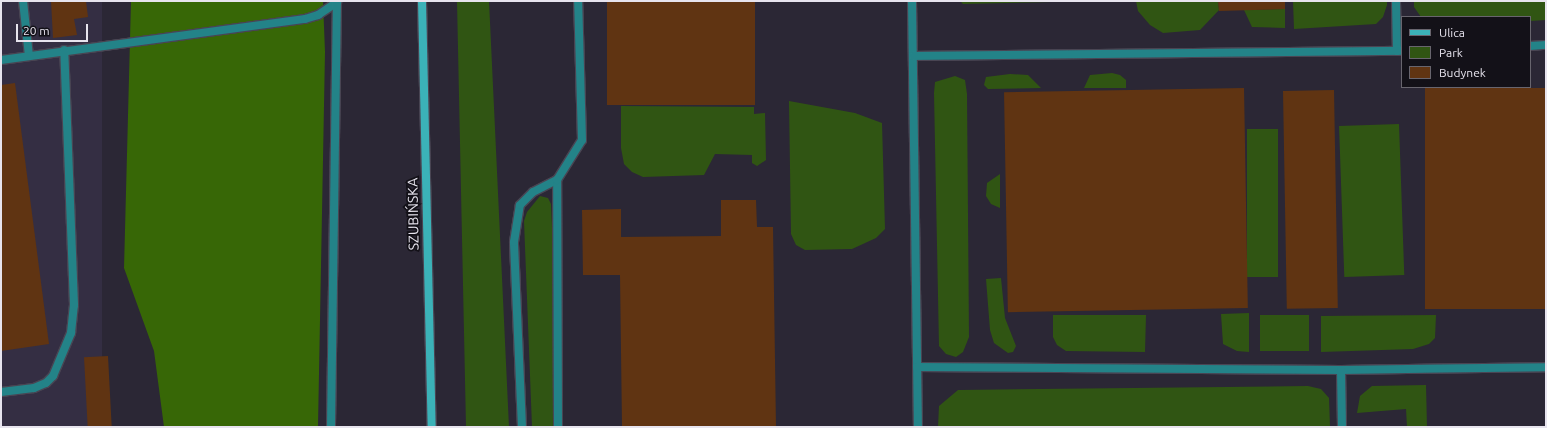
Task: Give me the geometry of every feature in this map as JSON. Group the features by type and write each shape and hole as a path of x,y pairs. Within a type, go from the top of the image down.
{"main road":[{"name":"SZUBIŃSKA","path":"422,1 432,427"}],"street":[{"path":"23,1 29,56"},
{"path":"522,427 514,242 520,205 533,192 557,180 582,140 578,1"},
{"path":"912,1 918,427"},
{"path":"913,56 1400,51 1396,1"},
{"path":"1,60 64,50 305,19 318,15 337,2"},
{"path":"331,427 337,2"},
{"path":"1531,46 1546,45"},
{"path":"1,392 34,388 46,383 53,376 71,333 74,305 64,50"},
{"path":"557,180 558,427"},
{"path":"917,367 1341,370 1546,367"},
{"path":"1341,370 1342,427"}],"shaded area":[{"path":"1,1 102,1 102,427 1,427"}],"green space":[{"path":"131,1 323,1 325,52 318,427 164,427 154,351 124,268"},
{"path":"457,1 489,1 509,427 466,427"},
{"path":"960,1 1098,1 963,4"},
{"path":"1136,1 1218,1 1219,10 1200,30 1163,33 1150,25 1138,11"},
{"path":"1293,1 1387,1 1387,5 1383,17 1376,24 1294,29"},
{"path":"1414,1 1546,1 1546,20 1531,21 1531,16 1420,16 1414,7"},
{"path":"1285,9 1285,28 1252,27 1244,10"},
{"path":"1112,73 1120,75 1126,80 1126,88 1084,88 1090,75"},
{"path":"1010,74 1028,75 1041,88 988,89 984,85 986,77"},
{"path":"955,76 965,80 967,94 969,337 963,352 956,357 946,354 939,346 934,93 935,82"},
{"path":"789,101 855,113 882,123 885,229 876,238 852,249 805,250 796,245 791,234"},
{"path":"621,106 754,107 754,114 765,113 766,160 757,166 752,163 752,155 715,154 704,175 643,177 632,172 624,164 621,148"},
{"path":"1399,124 1404,275 1344,277 1339,126"},
{"path":"1247,129 1278,129 1278,277 1247,277"},
{"path":"1000,174 1000,208 991,204 986,196 987,183"},
{"path":"540,196 548,198 551,204 554,427 532,427 524,221 527,212"},
{"path":"1001,278 1005,318 1016,346 1013,352 1008,353 994,343 990,330 986,279"},
{"path":"1249,313 1249,352 1237,351 1223,344 1221,314"},
{"path":"1053,315 1146,315 1145,352 1066,351 1057,345 1053,337"},
{"path":"1260,315 1309,315 1309,351 1260,351"},
{"path":"1436,315 1435,338 1429,344 1413,349 1321,352 1321,316"},
{"path":"1426,385 1427,427 1407,427 1406,409 1357,413 1360,396 1372,386"},
{"path":"1308,386 1321,389 1329,398 1330,427 938,427 939,406 958,390"}],"building":[{"path":"51,1 86,1 88,17 74,19 77,35 53,38"},
{"path":"607,1 755,1 755,105 607,105"},
{"path":"1218,1 1285,1 1285,9 1219,11"},
{"path":"15,83 49,344 1,351 1,85"},
{"path":"1244,88 1248,308 1008,312 1004,92"},
{"path":"1425,88 1546,88 1546,309 1425,309"},
{"path":"1334,90 1338,308 1287,309 1283,91"},
{"path":"721,200 756,200 757,227 773,227 776,427 622,427 620,275 583,275 582,210 621,209 621,237 721,236"},
{"path":"108,356 112,427 88,427 84,357"}]}
